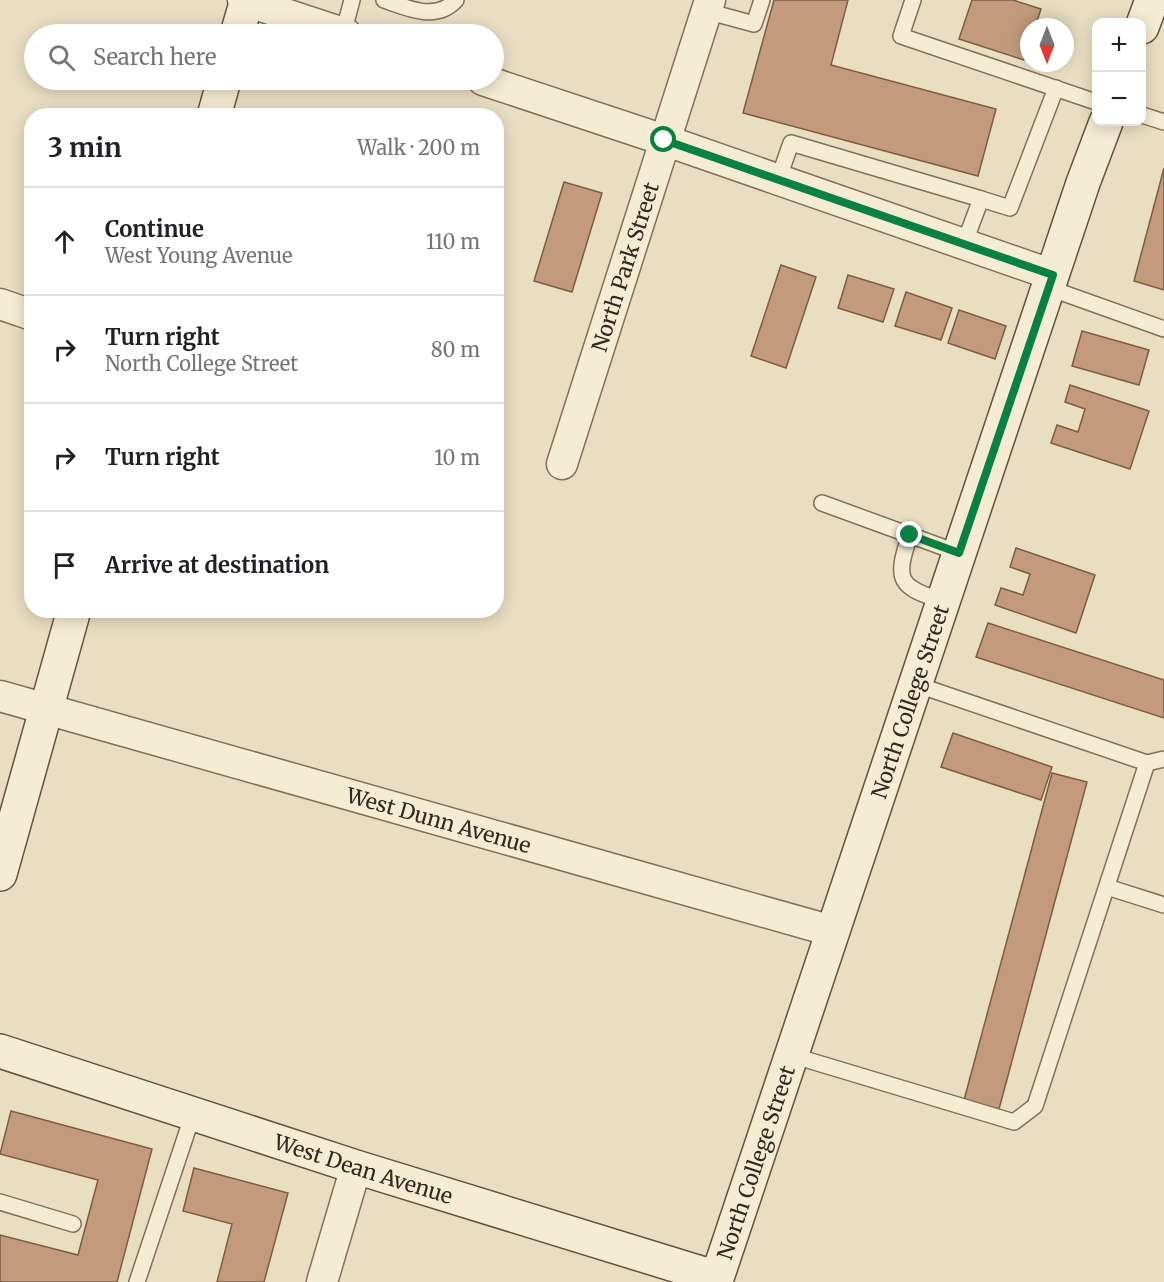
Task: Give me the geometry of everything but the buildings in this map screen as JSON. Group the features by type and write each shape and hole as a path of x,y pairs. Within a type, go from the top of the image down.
{"street":[{"path":"240,24 246,0 316,24"},
{"path":"1145,18 1152,0"},
{"name":"North Park Street","path":"561,464 708,6"},
{"path":"504,87 964,244 1051,281"},
{"path":"216,108 221,90"},
{"name":"North College Street","path":"721,1281 791,1054 1105,126"},
{"path":"0,304 24,312"},
{"path":"0,874 72,618"},
{"name":"West Dunn Avenue","path":"0,696 46,712 832,931"},
{"name":"West Dean Avenue","path":"0,1051 356,1167 721,1281"},
{"path":"322,1282 356,1167"}],"lane":[{"path":"347,24 352,0"},
{"path":"384,0 433,13 449,8 456,0"},
{"path":"708,6 754,24 762,0"},
{"path":"913,0 901,36 1092,101"},
{"path":"778,180 791,143 1010,208 1056,88"},
{"path":"1146,116 1164,122"},
{"path":"964,244 981,199"},
{"path":"1051,281 1164,329"},
{"path":"822,504 959,553"},
{"path":"910,535 903,555 902,575 906,585 915,592 943,601"},
{"path":"915,684 1147,763 1164,759"},
{"path":"791,1054 1014,1122 1035,1106 1147,763"},
{"path":"1107,887 1164,905"},
{"path":"137,1282 193,1114"},
{"path":"0,1202 73,1224"}],"route":[{"path":"664,140 1053,275 959,553 910,535"}]}
